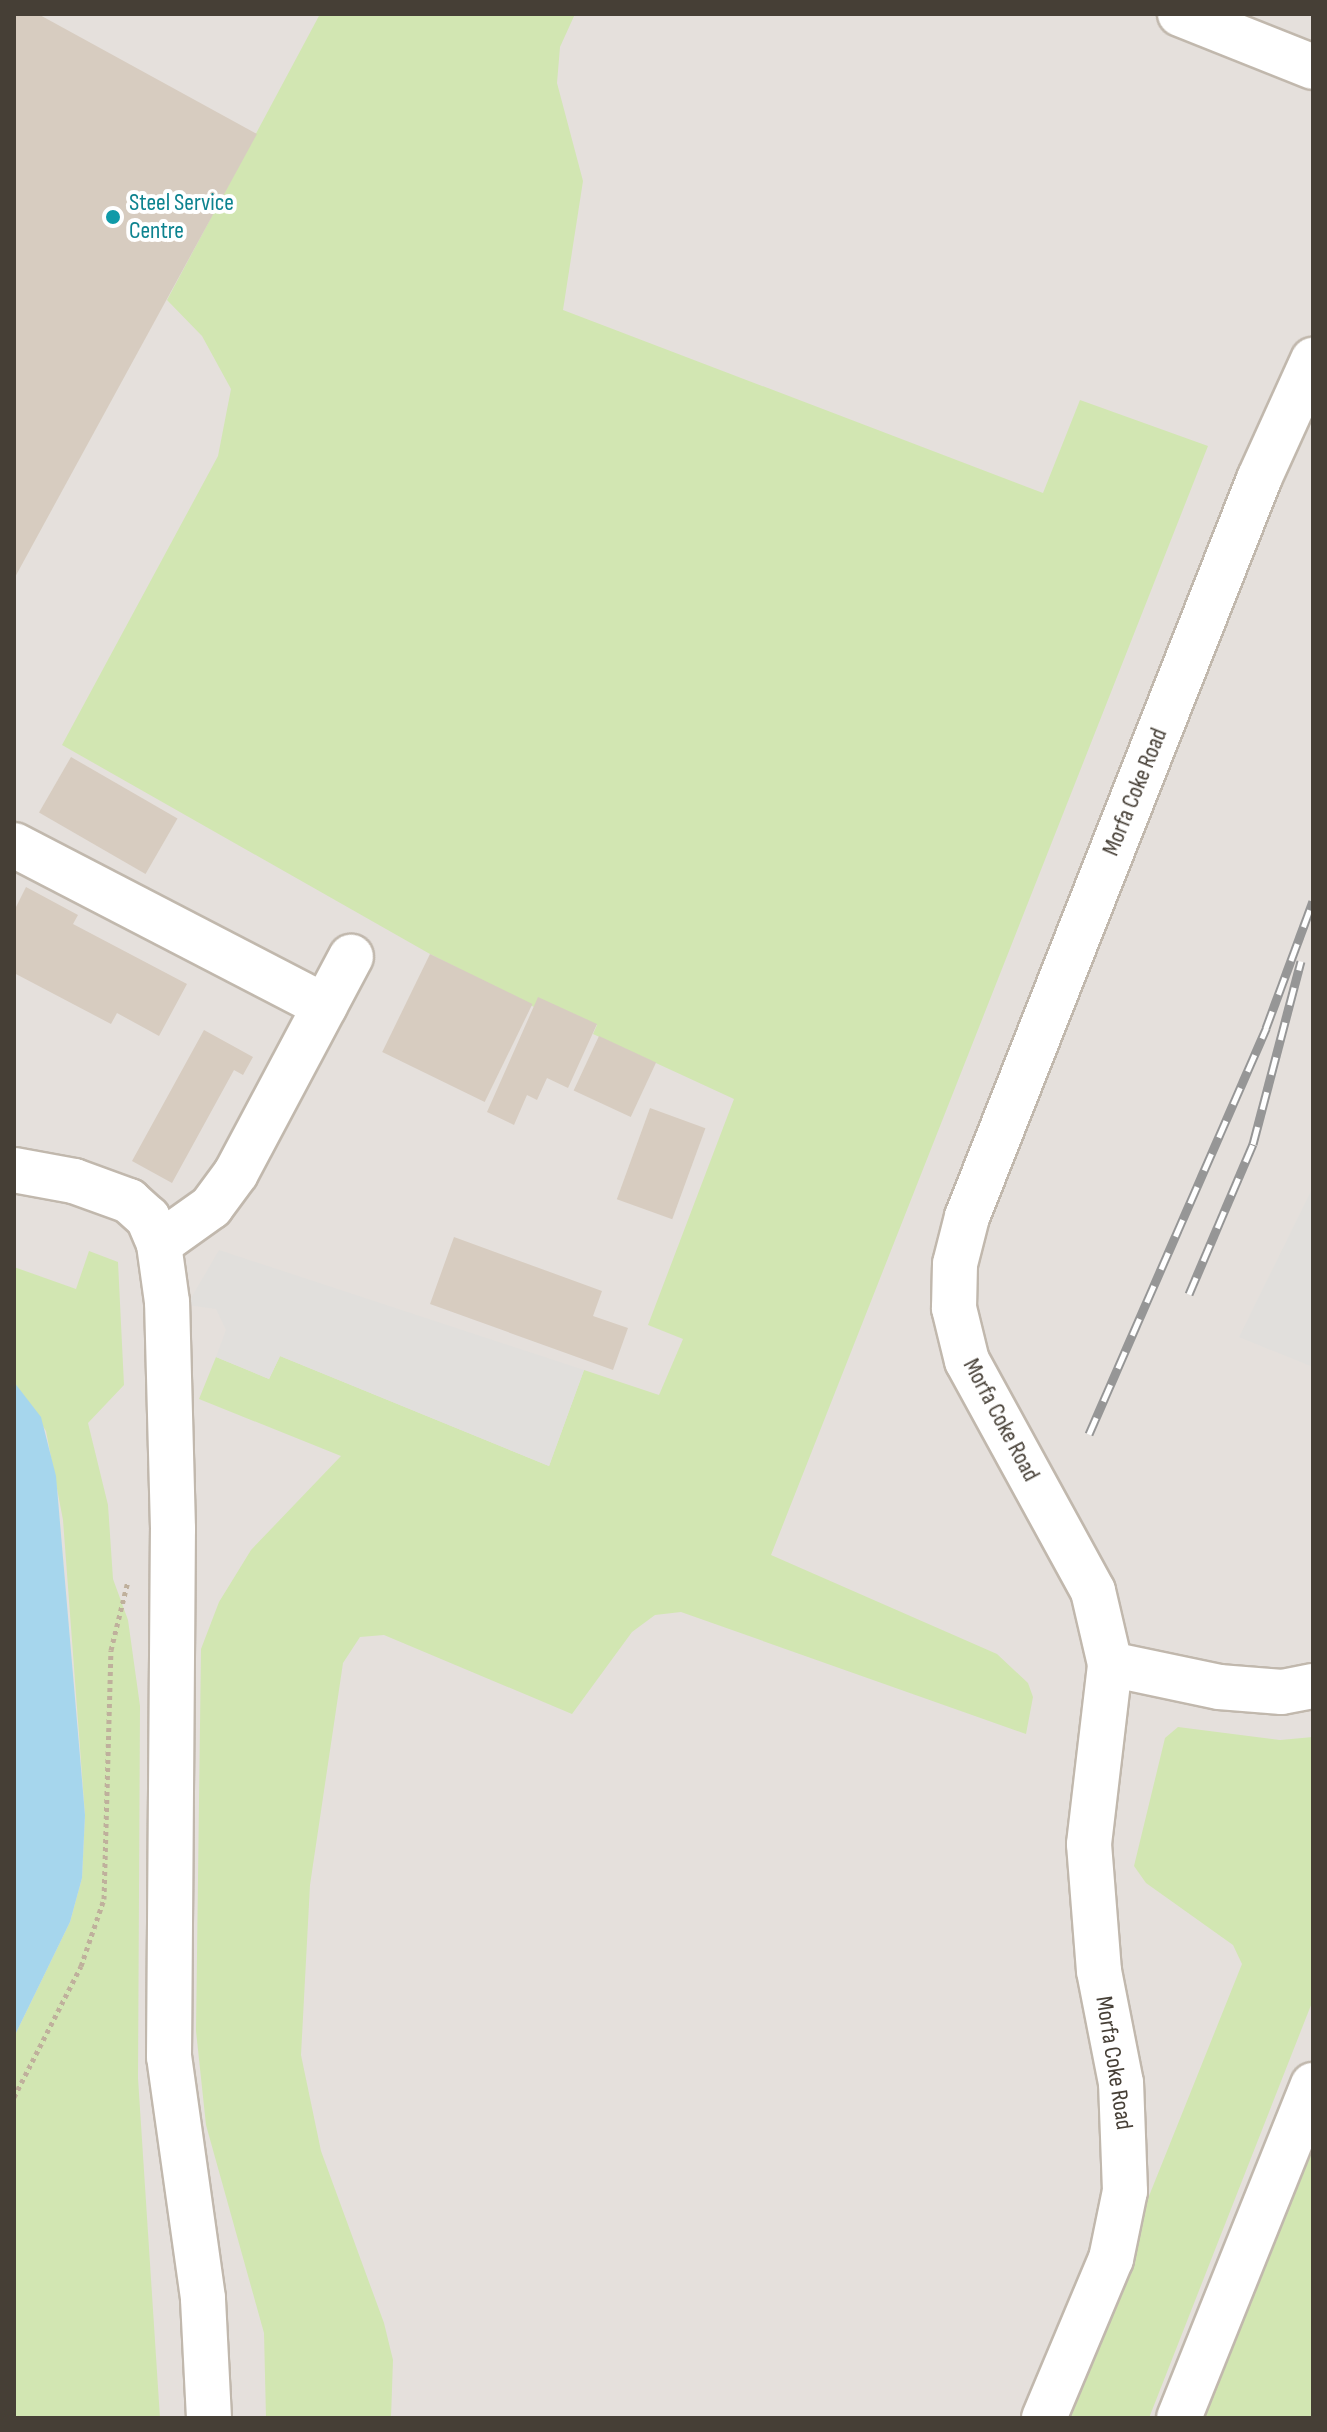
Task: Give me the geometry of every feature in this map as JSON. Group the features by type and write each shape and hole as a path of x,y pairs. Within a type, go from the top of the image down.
{"lane":[{"path":"1180,14 1313,67"},
{"name":"Morfa Coke Road","path":"1044,2418 1111,2259 1125,2191 1121,2083 1099,1971 1089,1844 1110,1664 1093,1591 967,1361 954,1308 955,1264 967,1217 1241,524 1313,360"},
{"path":"14,845 325,1006"},
{"path":"159,1244 211,1207 236,1173 351,957"},
{"path":"14,1170 74,1181 129,1201 148,1218 159,1244 167,1302 173,1529 168,2042 203,2298 209,2418"},
{"path":"1110,1664 1219,1687 1282,1692 1313,1686"},
{"path":"1179,2418 1313,2085"}],"path":[{"path":"14,2097 81,1966 104,1899 114,1627 141,1557 173,1529"}],"shaded area":[{"path":"14,14 1313,14 1313,2418 14,2418"},
{"path":"1313,1187 1313,1367 1239,1337"},
{"path":"219,1250 584,1370 549,1466 280,1356 269,1379 216,1357 226,1330 216,1309 187,1305"}],"green space":[{"path":"320,14 575,14 560,47 557,83 583,181 563,310 1043,493 1080,400 1208,446 771,1555 997,1654 1028,1683 1033,1697 1026,1734 681,1612 655,1615 632,1632 572,1714 384,1635 360,1637 343,1663 310,1885 301,2055 321,2151 384,2323 393,2360 391,2418 266,2418 264,2333 206,2125 196,2031 201,1649 219,1602 251,1550 341,1456 199,1399 216,1357 269,1379 280,1356 549,1466 584,1370 659,1395 683,1339 648,1325 734,1099 593,1034 597,1025 534,1007 430,954 62,745 218,456 231,389 202,336 167,300"},
{"path":"89,1251 118,1262 124,1385 88,1423 108,1505 113,1579 128,1620 140,1706 138,2078 160,2418 14,2418 14,2037 70,1922 82,1878 85,1815 63,1520 46,1431 14,1382 14,1267 76,1289"},
{"path":"1178,1727 1280,1740 1313,1737 1313,2000 1149,2418 1060,2418 1242,1964 1233,1945 1146,1883 1134,1866 1165,1738"},
{"path":"1313,2136 1313,2418 1200,2418"}],"water":[{"path":"14,1382 41,1417 56,1476 85,1815 82,1878 70,1922 14,2037"}],"building":[{"name":"Steel Service Centre","path":"14,14 38,14 257,134 14,579"},
{"path":"71,757 178,818 146,874 39,812"},
{"path":"26,887 78,915 73,924 187,984 159,1036 117,1013 111,1024 14,973 14,911"},
{"path":"430,954 532,1004 485,1102 382,1052"},
{"path":"538,997 597,1024 568,1088 547,1078 537,1100 527,1095 514,1125 487,1112"},
{"path":"204,1030 253,1057 243,1075 234,1070 172,1183 132,1161"},
{"path":"599,1036 656,1063 631,1117 574,1090"},
{"path":"650,1108 705,1128 672,1219 617,1199"},
{"path":"454,1237 602,1291 593,1316 628,1328 613,1370 430,1304"}],"railway":[{"path":"1089,1434 1266,1028 1313,901"},
{"path":"1189,1294 1253,1144 1301,961"}],"place":[{"name":"Steel Service Centre","path":"113,217"}]}
